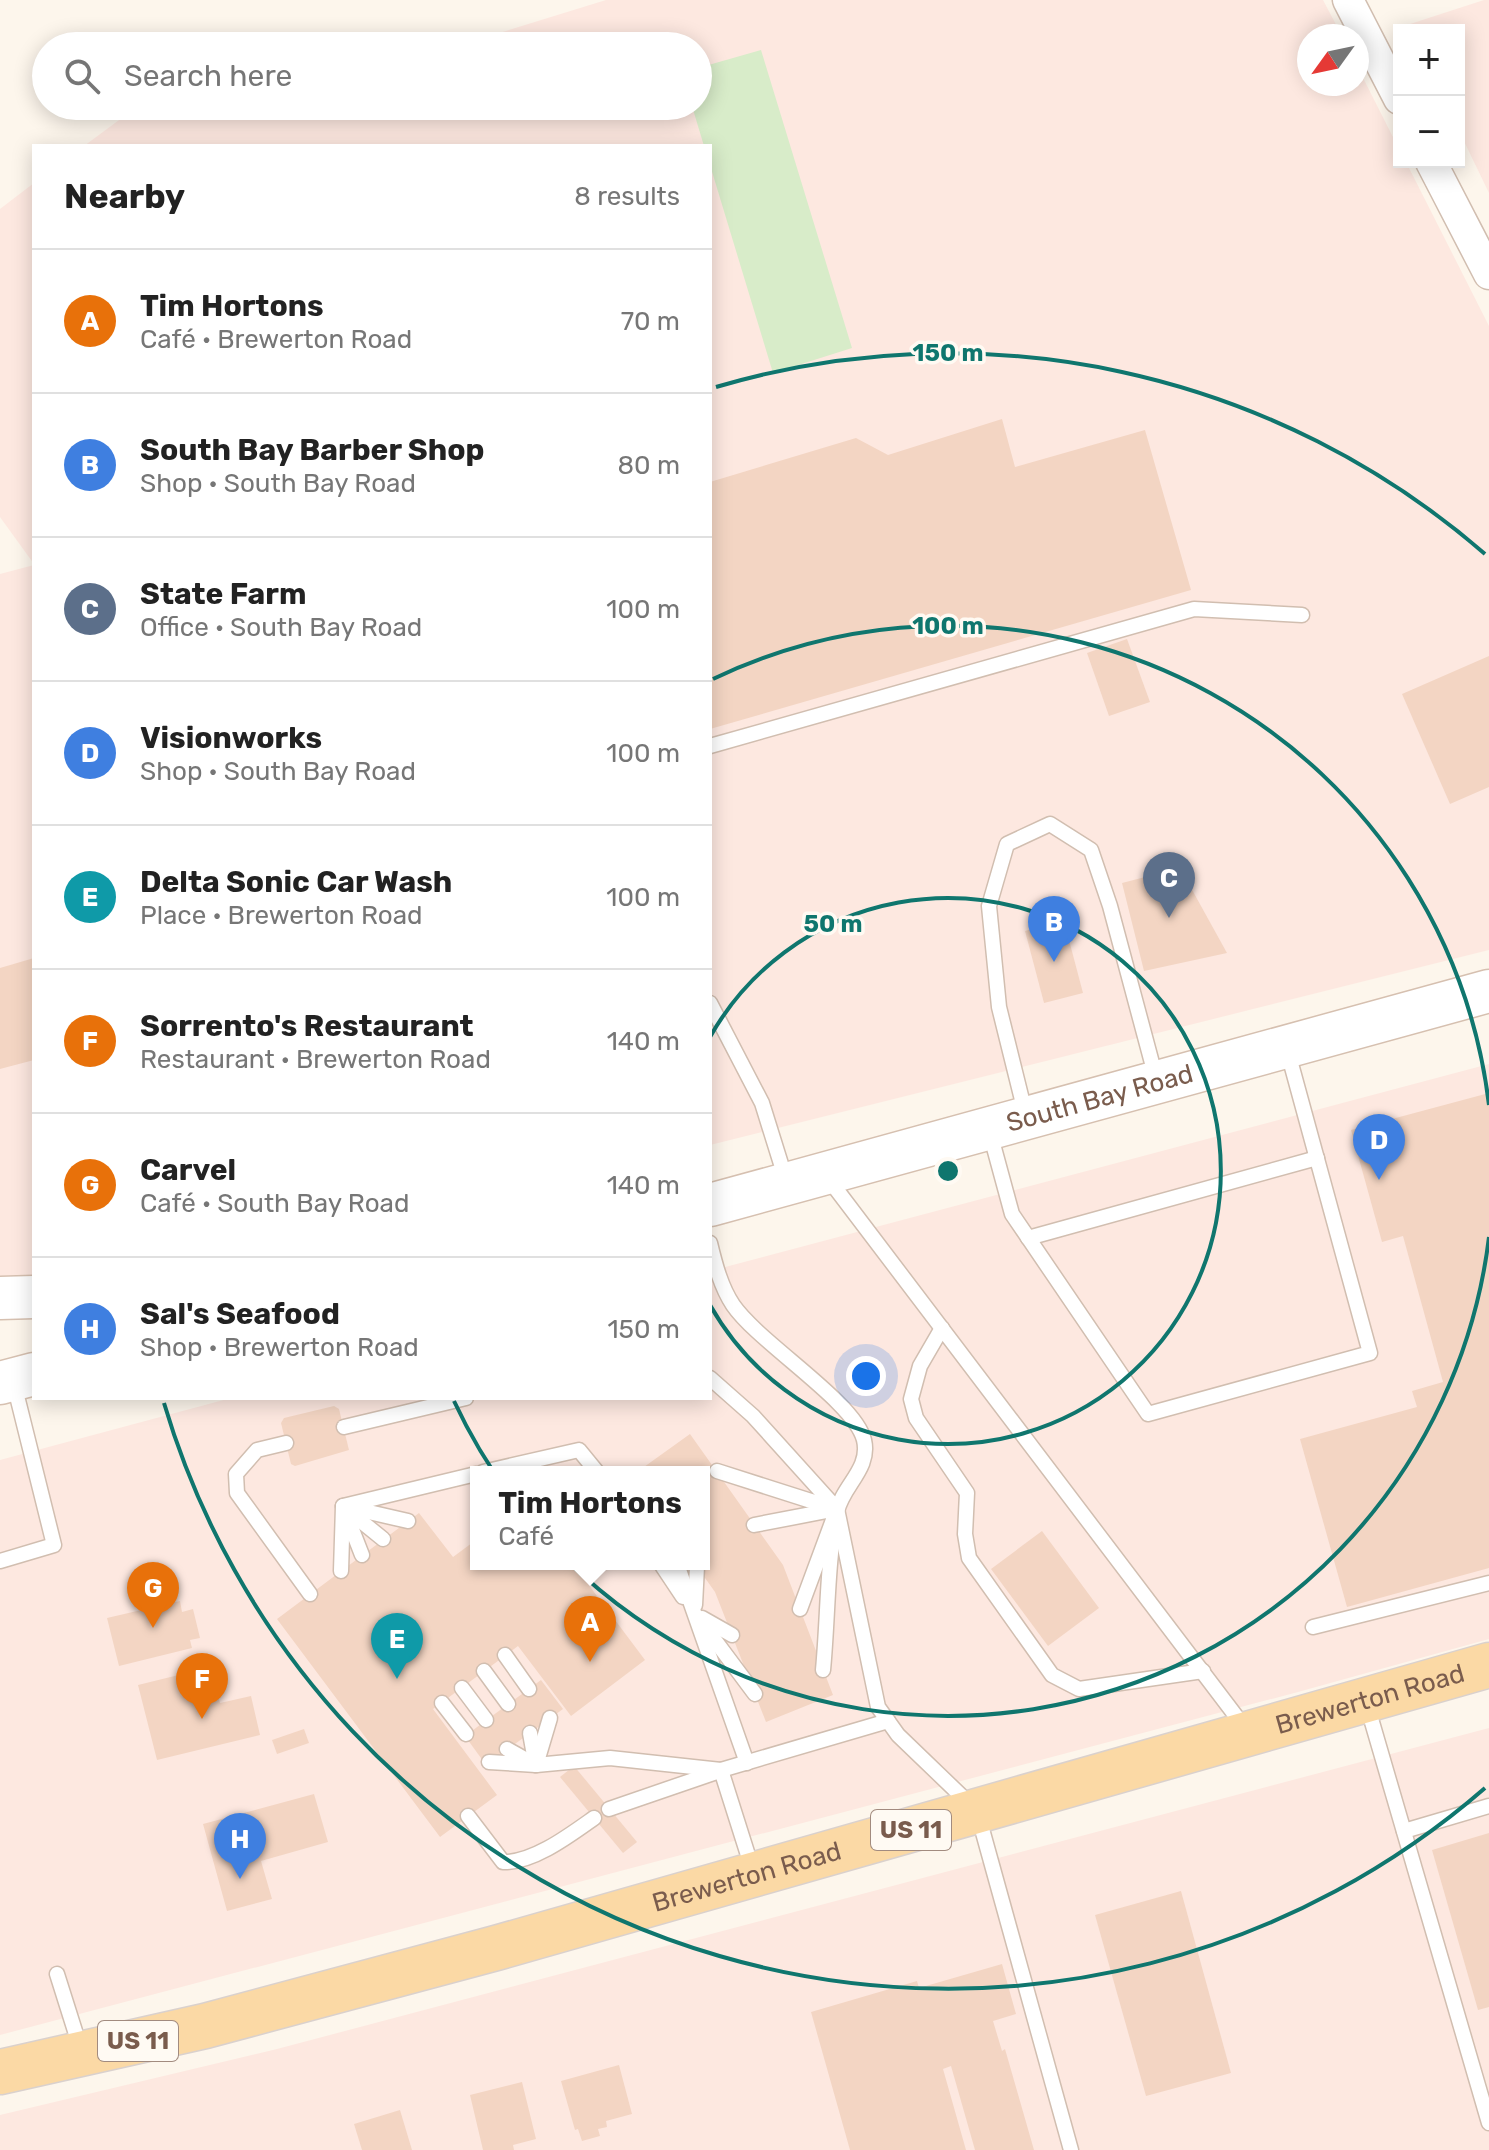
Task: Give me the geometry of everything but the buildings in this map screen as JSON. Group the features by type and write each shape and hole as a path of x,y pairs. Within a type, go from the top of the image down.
{"main road":[{"name":"South Bay Road","path":"712,1204 1489,991"},
{"path":"0,1298 32,1297"},
{"name":"Brewerton Road","path":"0,2072 205,2026 754,1875 1489,1665"}],"street":[{"path":"1348,0 1397,96"},
{"path":"1434,168 1489,274"}],"lane":[{"path":"712,745 1194,609 1302,615"},
{"path":"1157,1080 1110,906 1091,850 1050,824 1007,844 989,906 999,1007 1012,1214 1148,1414 1370,1353 1286,1045"},
{"path":"712,1007 806,1179 942,1328 1250,1734"},
{"path":"1028,1238 1317,1158"},
{"path":"712,1251 717,1272 740,1313 816,1382 864,1436 866,1451 862,1467 837,1509 800,1609"},
{"path":"942,1328 920,1366 911,1399 916,1418 967,1493 965,1534 969,1558 1052,1675 1079,1689 1203,1671"},
{"path":"0,1561 54,1545 16,1379"},
{"path":"712,1380 753,1416 837,1509 878,1707 898,1735 977,1811 1071,2150"},
{"path":"344,1427 458,1400"},
{"path":"286,1443 257,1450 236,1474 237,1493 310,1594"},
{"path":"509,1466 579,1450 592,1466"},
{"path":"717,1471 837,1509"},
{"path":"343,1506 470,1475"},
{"path":"343,1506 408,1521"},
{"path":"343,1506 383,1539"},
{"path":"343,1506 362,1555"},
{"path":"341,1571 343,1506"},
{"path":"754,1525 837,1509"},
{"path":"823,1670 837,1509"},
{"path":"665,1570 755,1694"},
{"path":"679,1570 747,1763"},
{"path":"695,1613 697,1570"},
{"path":"1313,1627 1489,1583"},
{"path":"695,1613 732,1635"},
{"path":"505,1655 529,1689"},
{"path":"484,1671 508,1704"},
{"path":"462,1688 486,1720"},
{"path":"1366,1701 1489,2123"},
{"path":"442,1703 466,1734"},
{"path":"536,1765 550,1718"},
{"path":"609,1809 721,1770 888,1721"},
{"path":"530,1733 536,1765"},
{"path":"507,1749 536,1765"},
{"path":"489,1762 536,1765 610,1758 721,1770"},
{"path":"721,1770 754,1875"},
{"path":"1404,1831 1489,1806"},
{"path":"468,1816 503,1862 514,1863 569,1835 594,1818"},
{"path":"57,1974 83,2054"}],"shaded area":[{"path":"606,0 1323,0 1336,24 1297,24 1297,96 1369,96 1369,90 1393,137 1393,168 1409,168 1489,326 1489,950 712,1144 712,144 87,144 119,120 712,120 712,32 502,32"},
{"path":"1489,0 1489,193 1465,143 1465,24 1410,24"},
{"path":"32,185 32,561 0,517 0,209"},
{"path":"32,566 32,1275 0,1277 0,574"},
{"path":"1489,1064 1489,1639 0,2035 0,1460 224,1400 712,1400 712,1270"},
{"path":"1489,1728 1489,2150 0,2150 0,2115 277,2049"}],"green space":[{"path":"761,50 852,348 773,373 712,172 712,144 703,144 696,120 712,120 712,64"}],"place":[{"name":"State Farm","path":"1169,918"},
{"name":"South Bay Barber Shop","path":"1054,962"},
{"name":"Visionworks","path":"1379,1180"},
{"name":"Carvel","path":"153,1628"},
{"name":"Tim Hortons","path":"590,1662"},
{"name":"Delta Sonic Car Wash","path":"397,1679"},
{"name":"Sorrento's Restaurant","path":"202,1719"},
{"name":"Sal's Seafood","path":"240,1879"}]}
